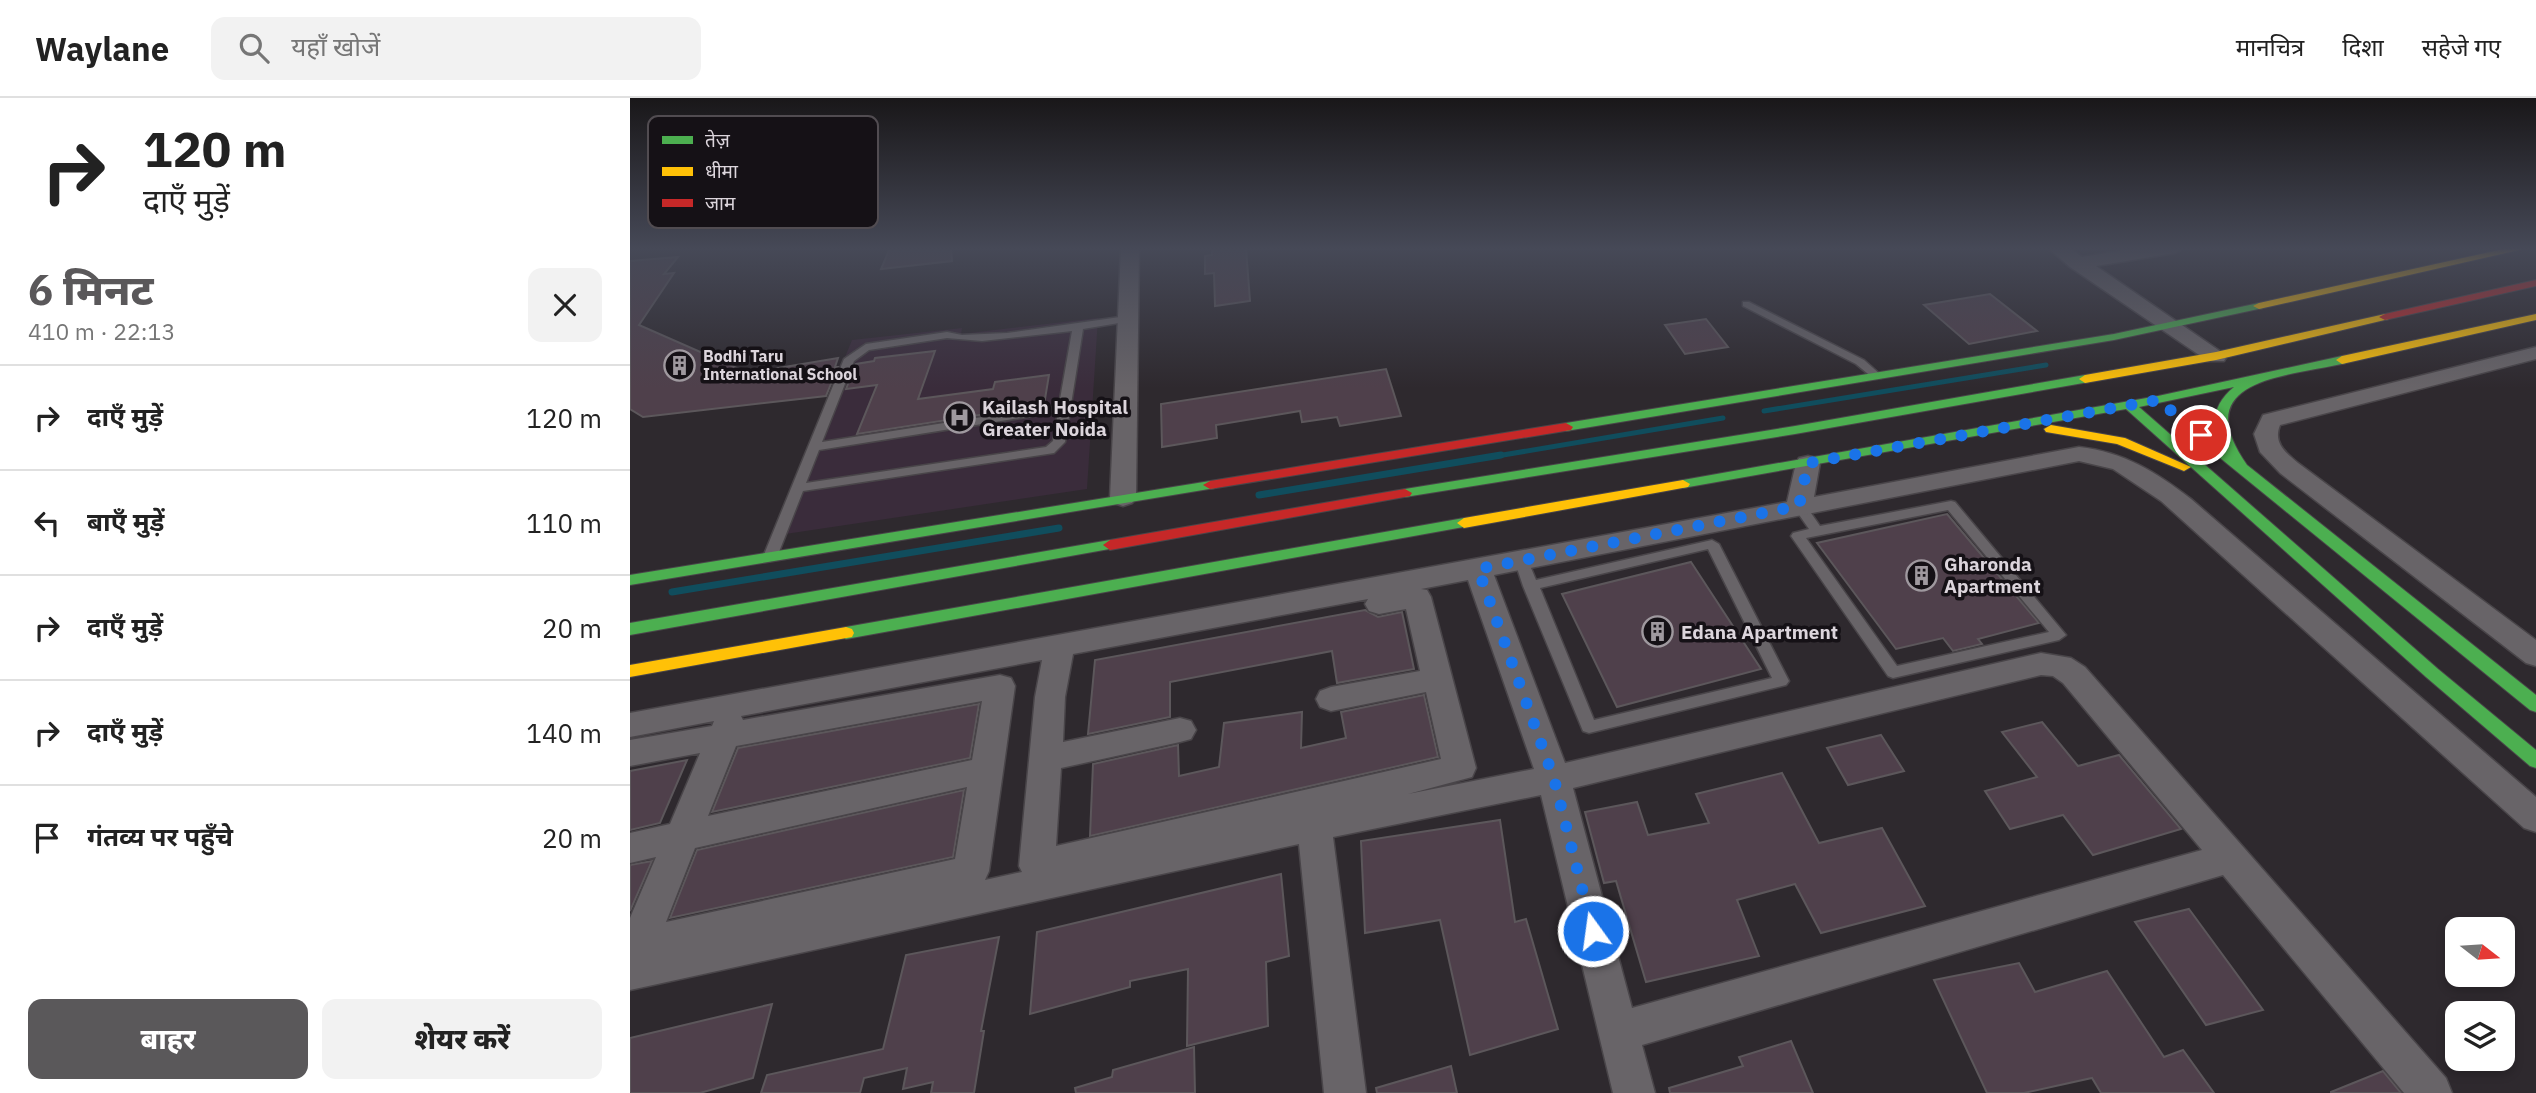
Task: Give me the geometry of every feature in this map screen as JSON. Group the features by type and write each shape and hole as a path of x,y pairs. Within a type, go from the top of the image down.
{"main road":[{"path":"630,580 1877,376 2170,326 2313,294"},
{"path":"630,628 2216,356 2486,294"},
{"path":"630,671 2158,400 2536,317"},
{"path":"2508,323 2536,327"},
{"path":"2243,470 2228,449 2220,425 2226,402 2252,379"},
{"path":"1731,400 1795,430"},
{"path":"2158,400 2179,417"},
{"path":"2129,405 2432,673 2536,761"},
{"path":"1998,429 2045,428 2120,441 2221,484"},
{"path":"2211,444 2536,705"},
{"path":"1570,504 1534,502 1520,494 1527,483 1581,470 1595,461"},
{"path":"650,594 679,572"}],"street":[{"path":"1123,498 1128,294"},
{"path":"2123,294 2216,356"},
{"path":"2536,353 2271,420 2264,429 2264,440 2272,453 2289,468 2536,655"},
{"path":"630,725 738,705 1058,655 1415,588 1521,559 2079,454 2099,455 2124,463 2146,475 2536,818"},
{"path":"1799,506 1808,463"},
{"path":"1478,569 1554,779 1634,1093"},
{"path":"1058,655 1050,697 1037,866 1460,768 1415,588"},
{"path":"632,957 1554,779 2041,664 2060,666 2074,675 2431,1093"},
{"path":"2413,709 2432,673"},
{"path":"1331,699 1437,679"},
{"path":"630,752 1000,686 971,871 632,957"},
{"path":"632,957 722,736 738,705"},
{"path":"1045,759 1180,730"},
{"path":"630,848 985,770"},
{"path":"1314,826 1345,1093"},
{"path":"1619,1032 2229,858"}],"lane":[{"path":"1745,304 1860,362 1877,376"},
{"path":"770,557 849,359 866,347 947,335 958,339 983,338 1127,319"},
{"path":"797,488 1049,450 1059,442 1079,326"},
{"path":"814,447 1064,408"},
{"path":"1951,505 2059,635 1893,672 1798,536 1817,531 1951,505"},
{"path":"1799,506 1817,531"},
{"path":"1521,559 1530,586 1589,727 1781,681 1712,544 1530,586"}],"shaded area":[{"path":"1098,318 1087,489 772,536 852,340 962,328 961,334"}],"building":[{"name":"Bodhi Taru International School","path":"630,294 660,294 639,325 748,373 838,358 835,367 838,367 826,396 643,417 630,409"},
{"path":"1215,294 1250,294 1250,301 1215,306"},
{"path":"1991,294 2037,331 1969,344 1924,305"},
{"path":"1706,319 1728,347 1685,354 1665,325"},
{"path":"935,351 918,399 993,389 995,382 1049,375 1044,405 857,434 877,385 846,389 856,364 874,361 875,358"},
{"path":"1386,369 1401,416 1340,426 1337,417 1302,422 1300,411 1216,425 1217,438 1162,447 1161,404"},
{"name":"Gharonda Apartment","path":"1947,514 2039,623 1978,639 1982,644 1953,651 1943,638 1896,649 1817,543"},
{"name":"Edana Apartment","path":"1691,562 1761,669 1617,707 1562,594"},
{"path":"1365,610 1378,617 1402,612 1414,669 1337,683 1332,651 1170,682 1170,717 1088,734 1095,660"},
{"path":"1424,695 1438,757 1090,836 1093,764 1178,745 1179,776 1219,767 1224,723 1302,712 1301,748 1346,738 1341,712"},
{"path":"979,704 970,758 712,812 738,748"},
{"path":"2042,722 2078,766 2119,755 2181,829 2093,855 2063,815 2010,829 1985,791 2037,777 2002,732"},
{"path":"1881,735 1904,771 1848,785 1827,748"},
{"path":"687,760 660,823 630,830 630,771"},
{"path":"1782,773 1819,843 1882,828 1925,906 1821,933 1795,884 1737,900 1759,956 1646,982 1616,881 1604,883 1585,812 1637,802 1648,835 1709,823 1696,794"},
{"path":"964,790 953,857 670,918 697,850"},
{"path":"1500,820 1515,922 1526,919 1558,1029 1470,1055 1440,920 1365,933 1361,841"},
{"path":"652,861 630,911 630,865"},
{"path":"1281,874 1289,956 1266,962 1268,1026 1187,1046 1188,969 1130,981 1130,987 1030,1014 1037,932"},
{"path":"2189,909 2263,1010 2206,1025 2135,922"},
{"path":"999,937 981,1031 984,1031 974,1093 931,1093 933,1082 903,1089 907,1068 864,1078 860,1093 761,1093 767,1075 883,1049 906,955"},
{"path":"2019,963 2035,992 2107,971 2164,1057 2183,1050 2214,1093 2101,1093 2092,1078 2024,1093 1987,1093 1934,980"},
{"path":"772,1004 753,1078 700,1093 630,1093 630,1038"},
{"path":"1791,1041 1813,1093 1670,1093 1669,1088 1743,1066 1739,1057"},
{"path":"1194,1047 1195,1093 1076,1093 1075,1088 1112,1077 1113,1070"},
{"path":"1451,1066 1457,1093 1377,1093 1376,1088"},
{"path":"2383,1071 2401,1093 2331,1093 2331,1092"}],"waterway":[{"path":"1764,411 2046,365"},
{"path":"1491,457 1723,418"},
{"path":"1259,495 1501,455"},
{"path":"672,592 1059,528"}],"traffic: fast":[{"path":"1566,427 2114,337 2259,306"},
{"path":"1683,484 2158,400 2342,360"},
{"path":"1405,493 1795,430 2085,379"},
{"path":"2243,470 2224,438 2220,420 2226,402 2252,379"},
{"path":"2129,405 2432,673 2536,761"},
{"path":"2224,454 2536,705"},
{"path":"630,580 1210,485"},
{"path":"846,633 1464,523"},
{"path":"630,629 1110,545"}],"traffic: slow":[{"path":"2259,306 2312,294"},
{"path":"2085,379 2216,356 2385,317"},
{"path":"2342,360 2536,317"},
{"path":"2051,429 2120,441 2184,467"},
{"path":"1464,523 1683,484"},
{"path":"630,671 846,633"}],"traffic: jam":[{"path":"2385,317 2485,294"},
{"path":"1210,485 1566,427"},
{"path":"1110,545 1405,493"}],"place":[{"name":"Bodhi Taru International School","path":"680,365"},
{"name":"Kailash Hospital Greater Noida","path":"959,418"},
{"name":"Gharonda Apartment","path":"1921,575"},
{"name":"Edana Apartment","path":"1658,632"}],"route":[{"path":"1593,931 1554,779 1478,569 1799,506 1808,463 2158,400 2201,435"}]}
